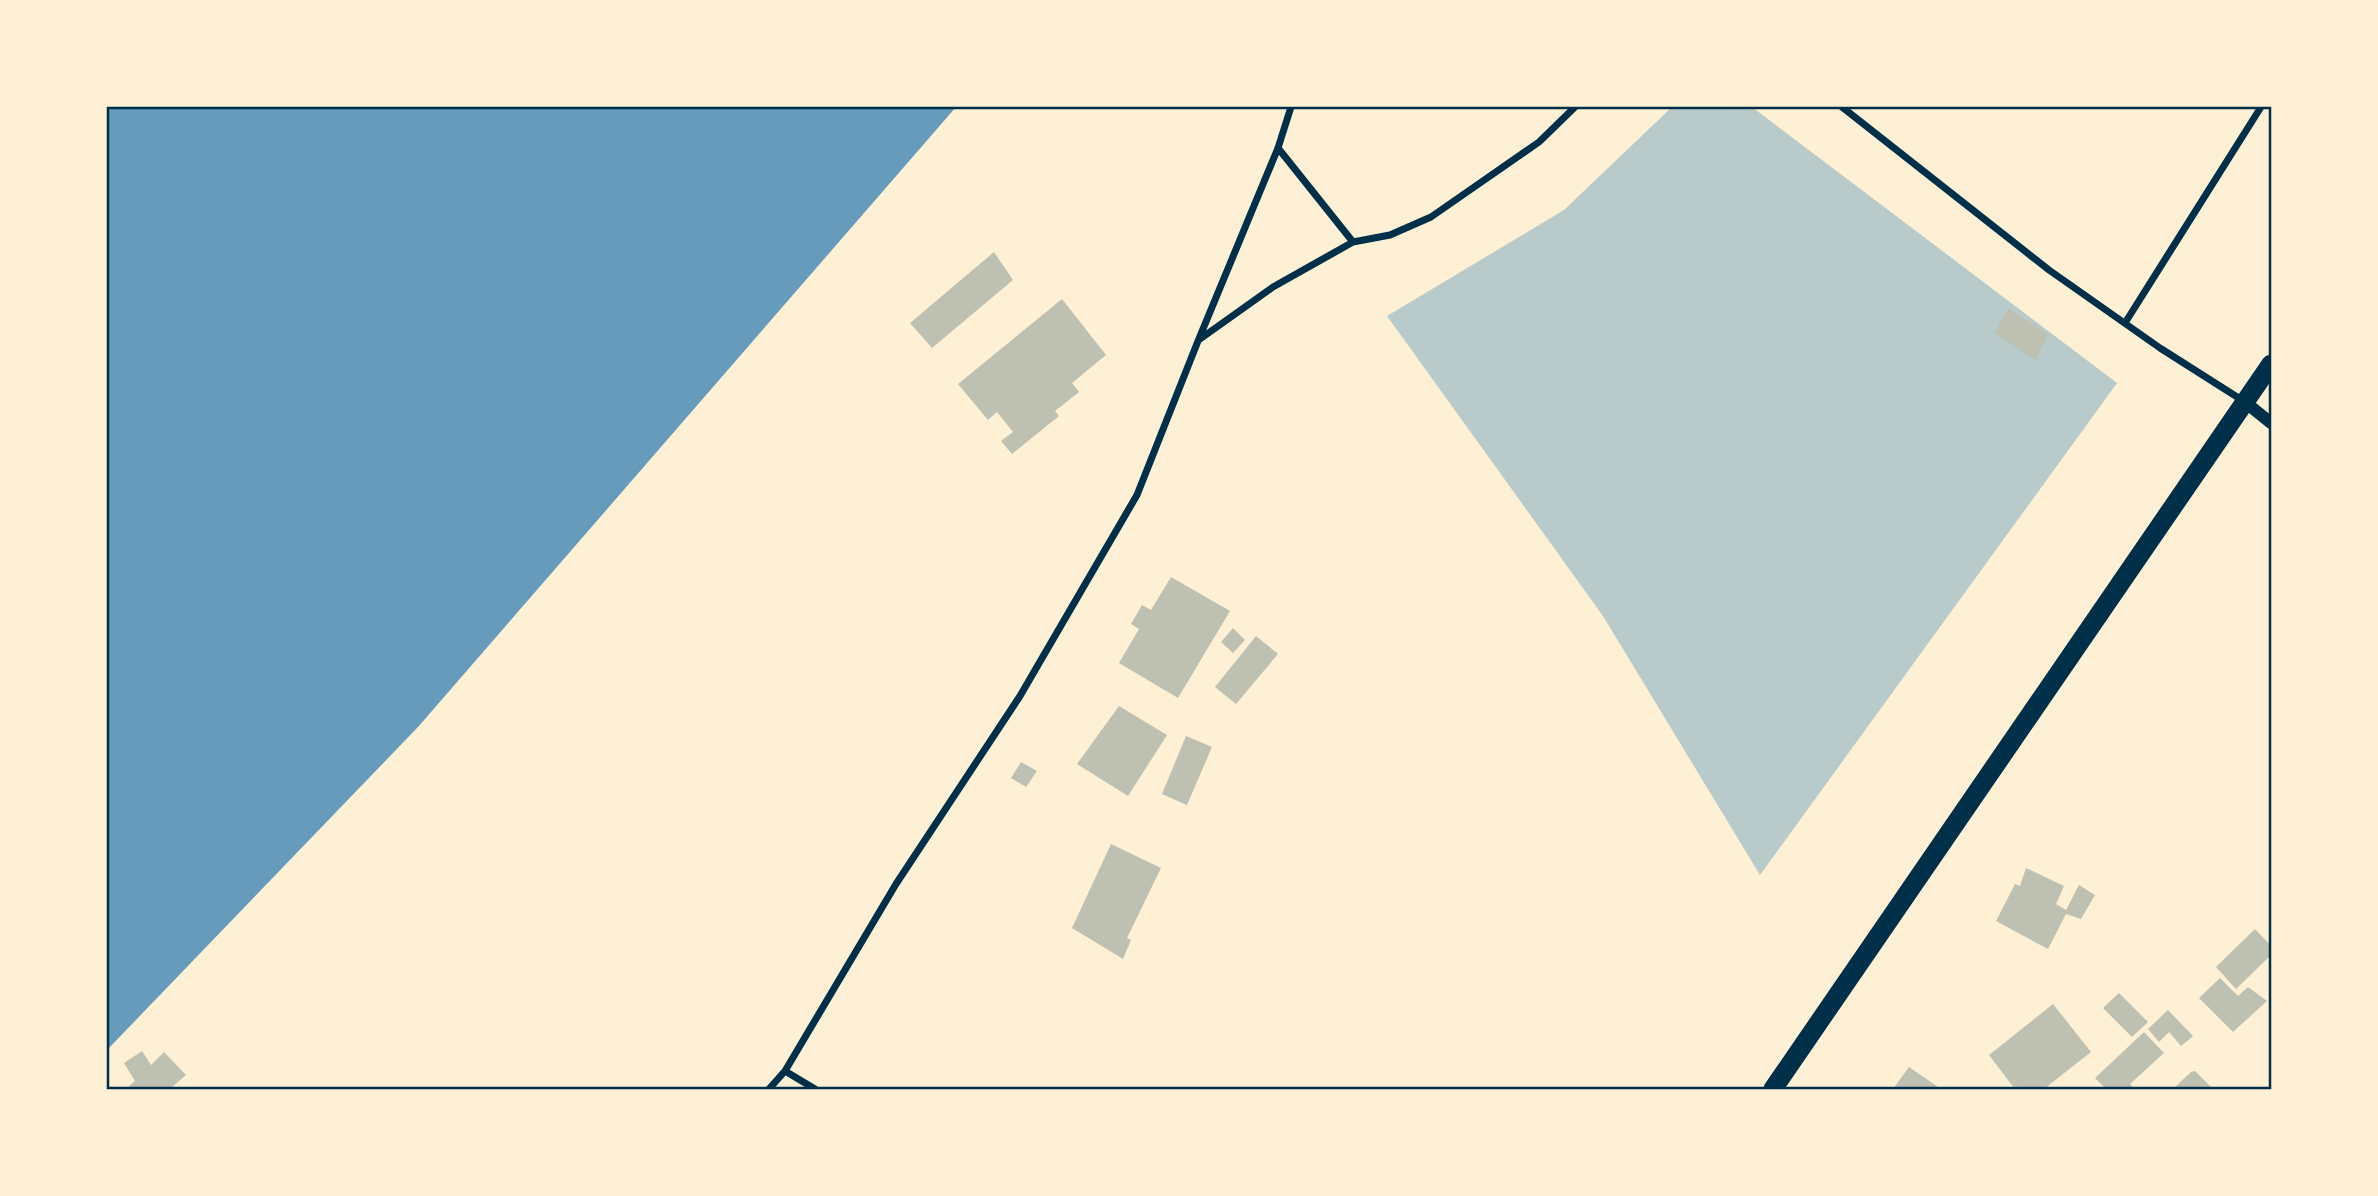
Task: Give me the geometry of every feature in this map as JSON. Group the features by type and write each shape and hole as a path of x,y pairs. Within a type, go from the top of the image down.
{"highway":[{"path":"1773,1089 2271,364"}],"street":[{"path":"769,1089 785,1071 896,884 1020,696 1137,495 1278,149 1291,107"},
{"path":"1198,341 1273,287 1353,242 1390,235 1431,218 1539,142 1575,107"},
{"path":"1842,107 2049,270 2160,348 2245,402 2271,423"},
{"path":"2125,323 2261,107"},
{"path":"1278,149 1353,242"},
{"path":"785,1071 815,1089"}],"shaded area":[{"path":"1672,107 1752,107 2117,383 1760,875 1603,616 1387,316 1564,210"}],"water":[{"path":"107,107 956,107 418,727 107,1050"}],"building":[{"path":"994,252 1013,280 932,348 910,323"},
{"path":"1062,299 1106,355 1072,383 1079,392 1055,411 1059,416 1012,454 1001,441 1013,432 997,412 988,420 958,384"},
{"path":"2008,308 2048,334 2036,360 1995,333"},
{"path":"1171,577 1230,611 1178,698 1119,663 1139,629 1131,624 1142,605 1151,610"},
{"path":"1233,628 1245,640 1233,653 1221,642"},
{"path":"1256,636 1278,654 1236,704 1215,687"},
{"path":"1119,706 1167,735 1128,796 1077,764"},
{"path":"1186,736 1212,747 1187,805 1162,794"},
{"path":"1021,762 1037,771 1026,787 1011,778"},
{"path":"1111,844 1161,868 1127,938 1131,940 1123,959 1072,928"},
{"path":"2026,868 2064,886 2056,904 2066,910 2079,885 2095,895 2081,919 2066,914 2048,949 1996,921 2015,884 2020,886"},
{"path":"2255,929 2271,946 2271,955 2236,989 2216,967"},
{"path":"2220,978 2238,996 2248,987 2267,1001 2233,1032 2199,998"},
{"path":"2119,993 2148,1022 2132,1037 2103,1008"},
{"path":"2053,1004 2091,1052 2044,1089 2014,1088 1989,1055"},
{"path":"2168,1010 2193,1036 2181,1046 2169,1032 2159,1042 2148,1029"},
{"path":"2144,1032 2164,1053 2130,1084 2135,1089 2106,1089 2095,1078"},
{"path":"142,1051 151,1065 164,1052 186,1075 170,1089 126,1089 135,1081 124,1063"},
{"path":"1909,1067 1941,1089 1893,1089"},
{"path":"2195,1071 2213,1089 2173,1089 2191,1072"}]}
